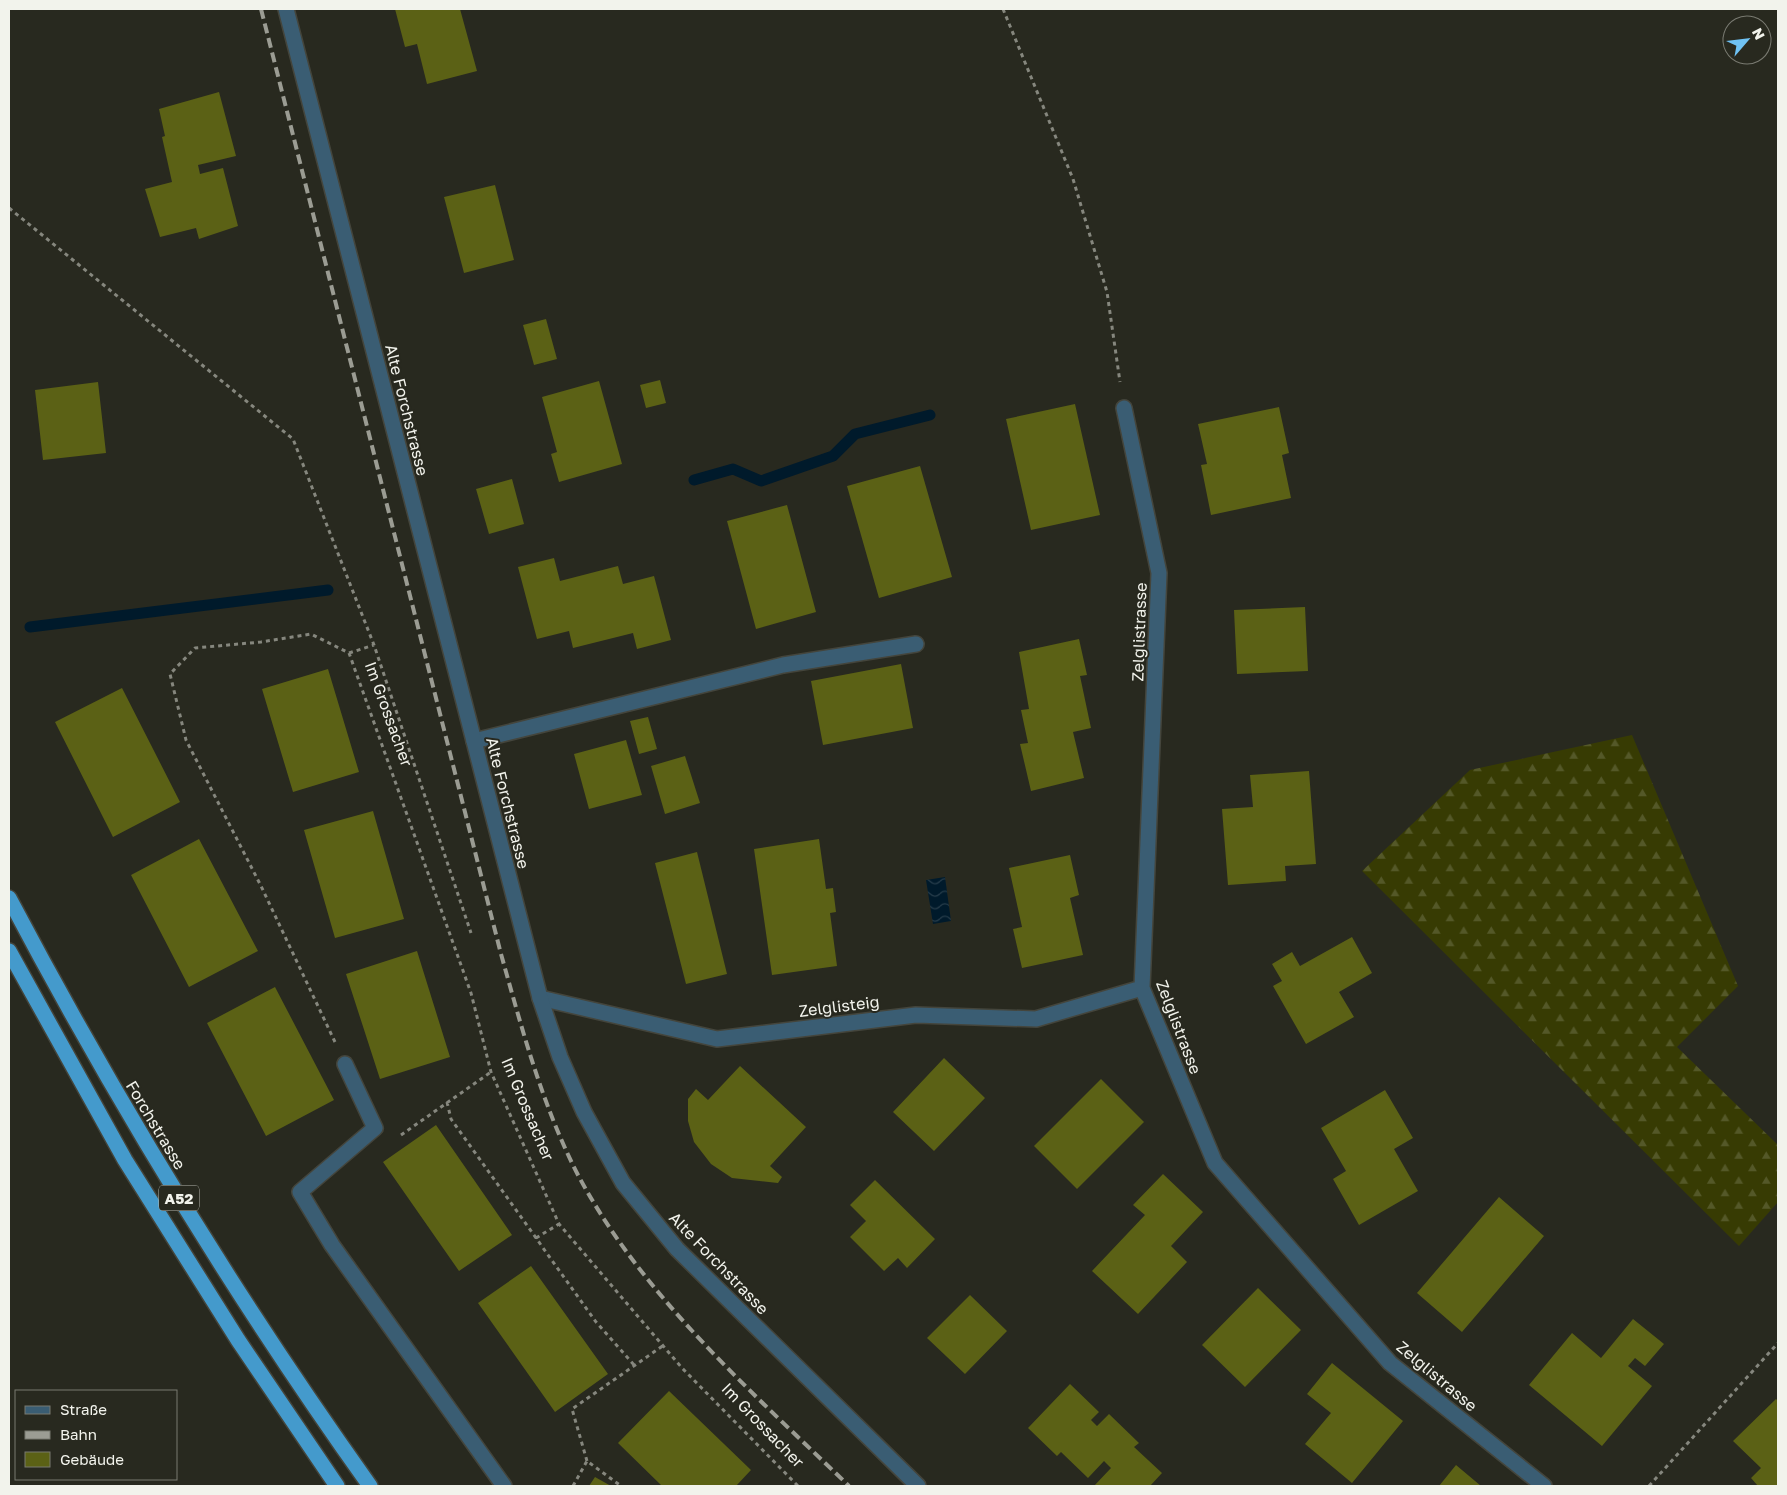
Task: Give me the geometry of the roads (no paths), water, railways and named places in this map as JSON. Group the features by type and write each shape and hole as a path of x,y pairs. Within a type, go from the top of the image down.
{"highway":[{"name":"Forchstrasse","path":"9,898 77,1022 167,1177 262,1328 370,1486"},
{"name":"A52","path":"9,951 84,1089 135,1176 238,1340 337,1486"}],"street":[{"name":"Alte Forchstrasse","path":"286,9 540,998 560,1057 584,1112 623,1183 677,1249 918,1486"},
{"name":"Zelglistrasse","path":"1124,408 1159,573 1142,988 1215,1163 1390,1363 1544,1486"},
{"path":"474,741 783,664 916,644"},
{"name":"Zelglisteig","path":"540,998 717,1039 916,1015 1036,1019 1142,988"},
{"path":"345,1064 375,1128 300,1192 332,1245 504,1486"}],"water":[{"path":"945,877 951,921 933,924 926,880"}],"waterway":[{"path":"694,480 733,469 761,481 833,456 855,434 930,415"},
{"path":"30,627 328,590"}],"railway":[{"path":"261,9 501,954 543,1094 578,1175 604,1219 634,1262 701,1341 849,1486"}]}
